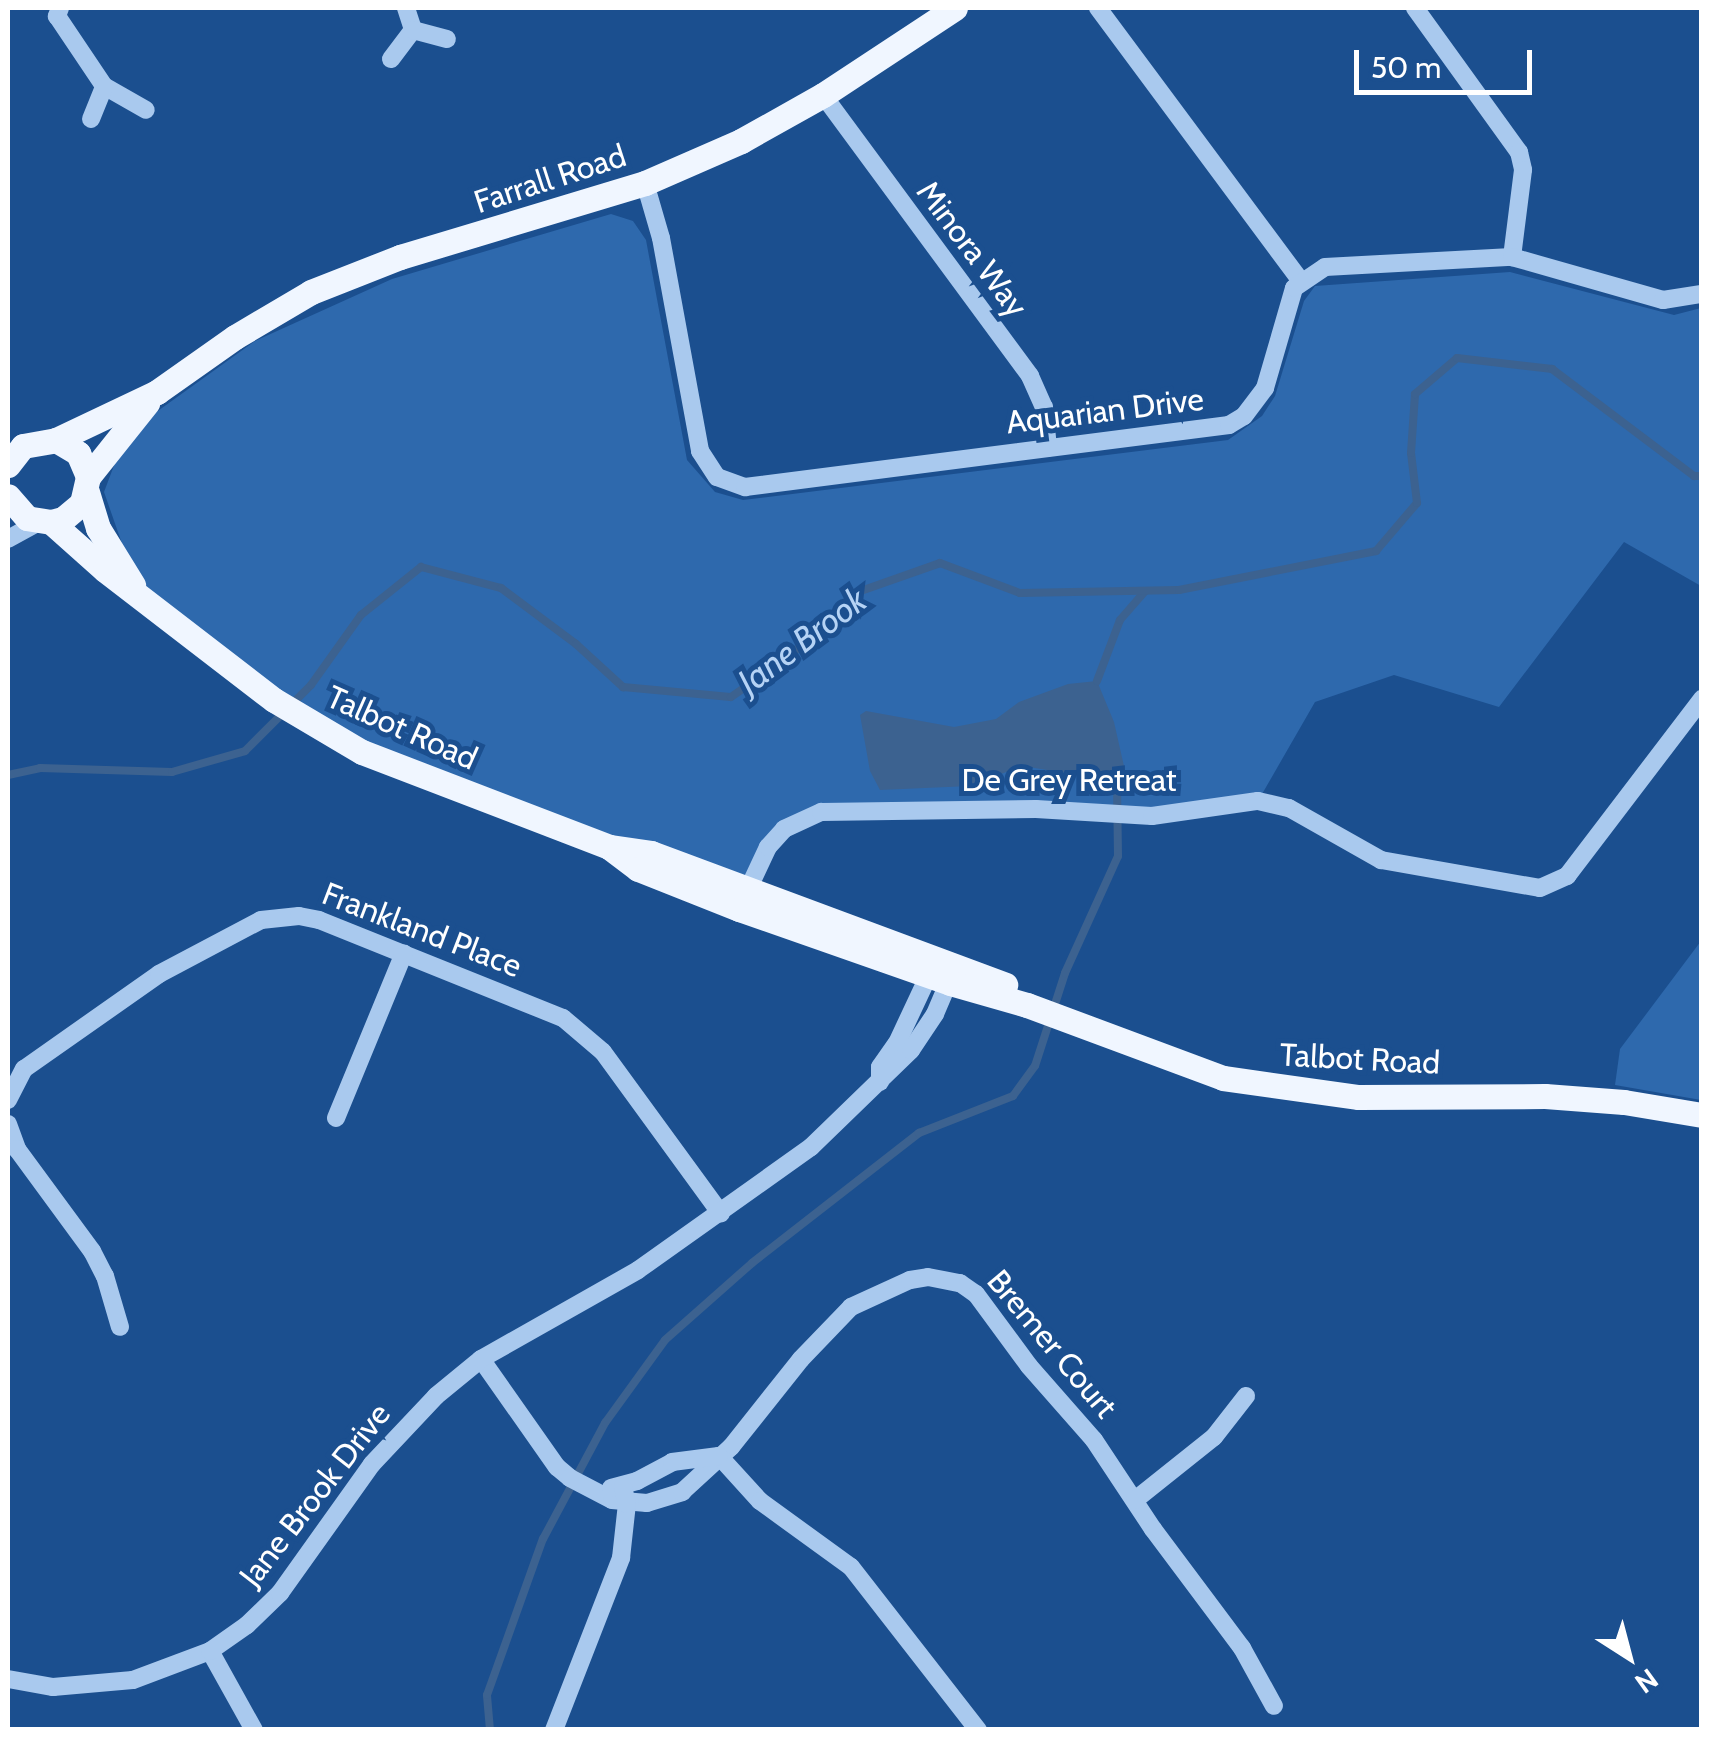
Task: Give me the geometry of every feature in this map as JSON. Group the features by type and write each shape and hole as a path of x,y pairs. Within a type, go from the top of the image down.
{"main road":[{"name":"Farrall Road","path":"8,465 14,453 32,440 157,392 234,337 311,292 400,257 646,184 740,140 824,96 955,8"},
{"name":"Farrall Road","path":"45,522 74,512 88,484 157,392"},
{"name":"Talbot Road","path":"32,440 78,453 98,528 141,598"},
{"name":"Talbot Road","path":"8,496 16,511 45,522 298,716 394,766 609,847 638,870 744,899 943,970 1002,982 1028,1005 1223,1078 1359,1098 1564,1097 1702,1115"}],"street":[{"path":"60,8 57,16 104,86 146,110"},
{"path":"406,8 414,30"},
{"path":"1098,8 1301,281 1325,267 1512,257 1663,300 1702,294"},
{"path":"1415,8 1520,152 1523,170 1512,257"},
{"path":"414,30 447,40"},
{"path":"391,59 414,30"},
{"path":"91,119 104,86"},
{"name":"Minora Way","path":"824,96 1030,376 1044,408 1048,448"},
{"name":"Aquarian Drive","path":"646,184 661,238 700,452 717,477 746,487 1213,430 1244,416 1265,388 1294,288 1301,281"},
{"path":"8,539 45,522"},
{"name":"De Grey Retreat","path":"744,899 768,847 784,829 821,812 1036,809 1136,815 1258,801 1274,804 1380,860 1540,888 1566,876 1702,699"},
{"name":"Frankland Place","path":"8,1100 24,1068 159,974 260,920 278,915 320,920 537,1005 584,1034 620,1074 722,1214"},
{"path":"336,1118 404,953"},
{"name":"Jane Brook Drive","path":"8,1680 53,1687 92,1686 168,1670 210,1651 280,1593 402,1429 481,1359 638,1270 722,1214 810,1147 880,1082 880,1067 943,970"},
{"path":"8,1124 18,1149 92,1250 105,1276 120,1327"},
{"name":"Bremer Court","path":"481,1359 557,1466 592,1491 658,1501 682,1492 719,1456 851,1307 910,1280 945,1278 976,1294 1029,1366 1094,1440 1242,1648 1274,1706"},
{"path":"1135,1500 1214,1437 1246,1396"},
{"path":"719,1456 760,1501 832,1551 860,1578 978,1730"},
{"name":"Bremer Court","path":"625,1495 672,1462 719,1456"},
{"path":"554,1730 622,1558 625,1495"},
{"path":"210,1651 254,1730"}],"shaded area":[{"path":"611,214 633,221 646,240 687,460 715,492 743,500 1228,440 1262,416 1275,396 1304,301 1315,286 1510,272 1674,315 1701,308 1701,586 1624,542 1499,707 1394,675 1315,702 1258,801 1169,813 843,809 784,829 748,889 394,766 141,598 104,492 121,447 155,413 255,341 392,279"},
{"path":"1097,681 1114,722 1126,775 1117,781 1022,766 970,786 880,790 870,771 860,715 866,711 954,727 996,719 1019,702 1068,684"},
{"path":"1701,941 1701,1100 1615,1085 1620,1049"}],"waterway":[{"name":"Jane Brook","path":"8,775 40,768 172,772 245,751 311,685 361,615 421,567 501,588 576,644 623,687 731,697 790,656 855,593 940,563 1020,593 1179,590 1376,551 1417,503 1411,453 1415,394 1457,358 1552,369 1694,476 1702,476"},
{"path":"1097,681 1120,620 1145,591"},
{"path":"490,1730 487,1695 543,1539 605,1423 665,1340 752,1263 919,1133 1013,1096 1035,1066 1065,973 1118,856 1117,781"}]}
